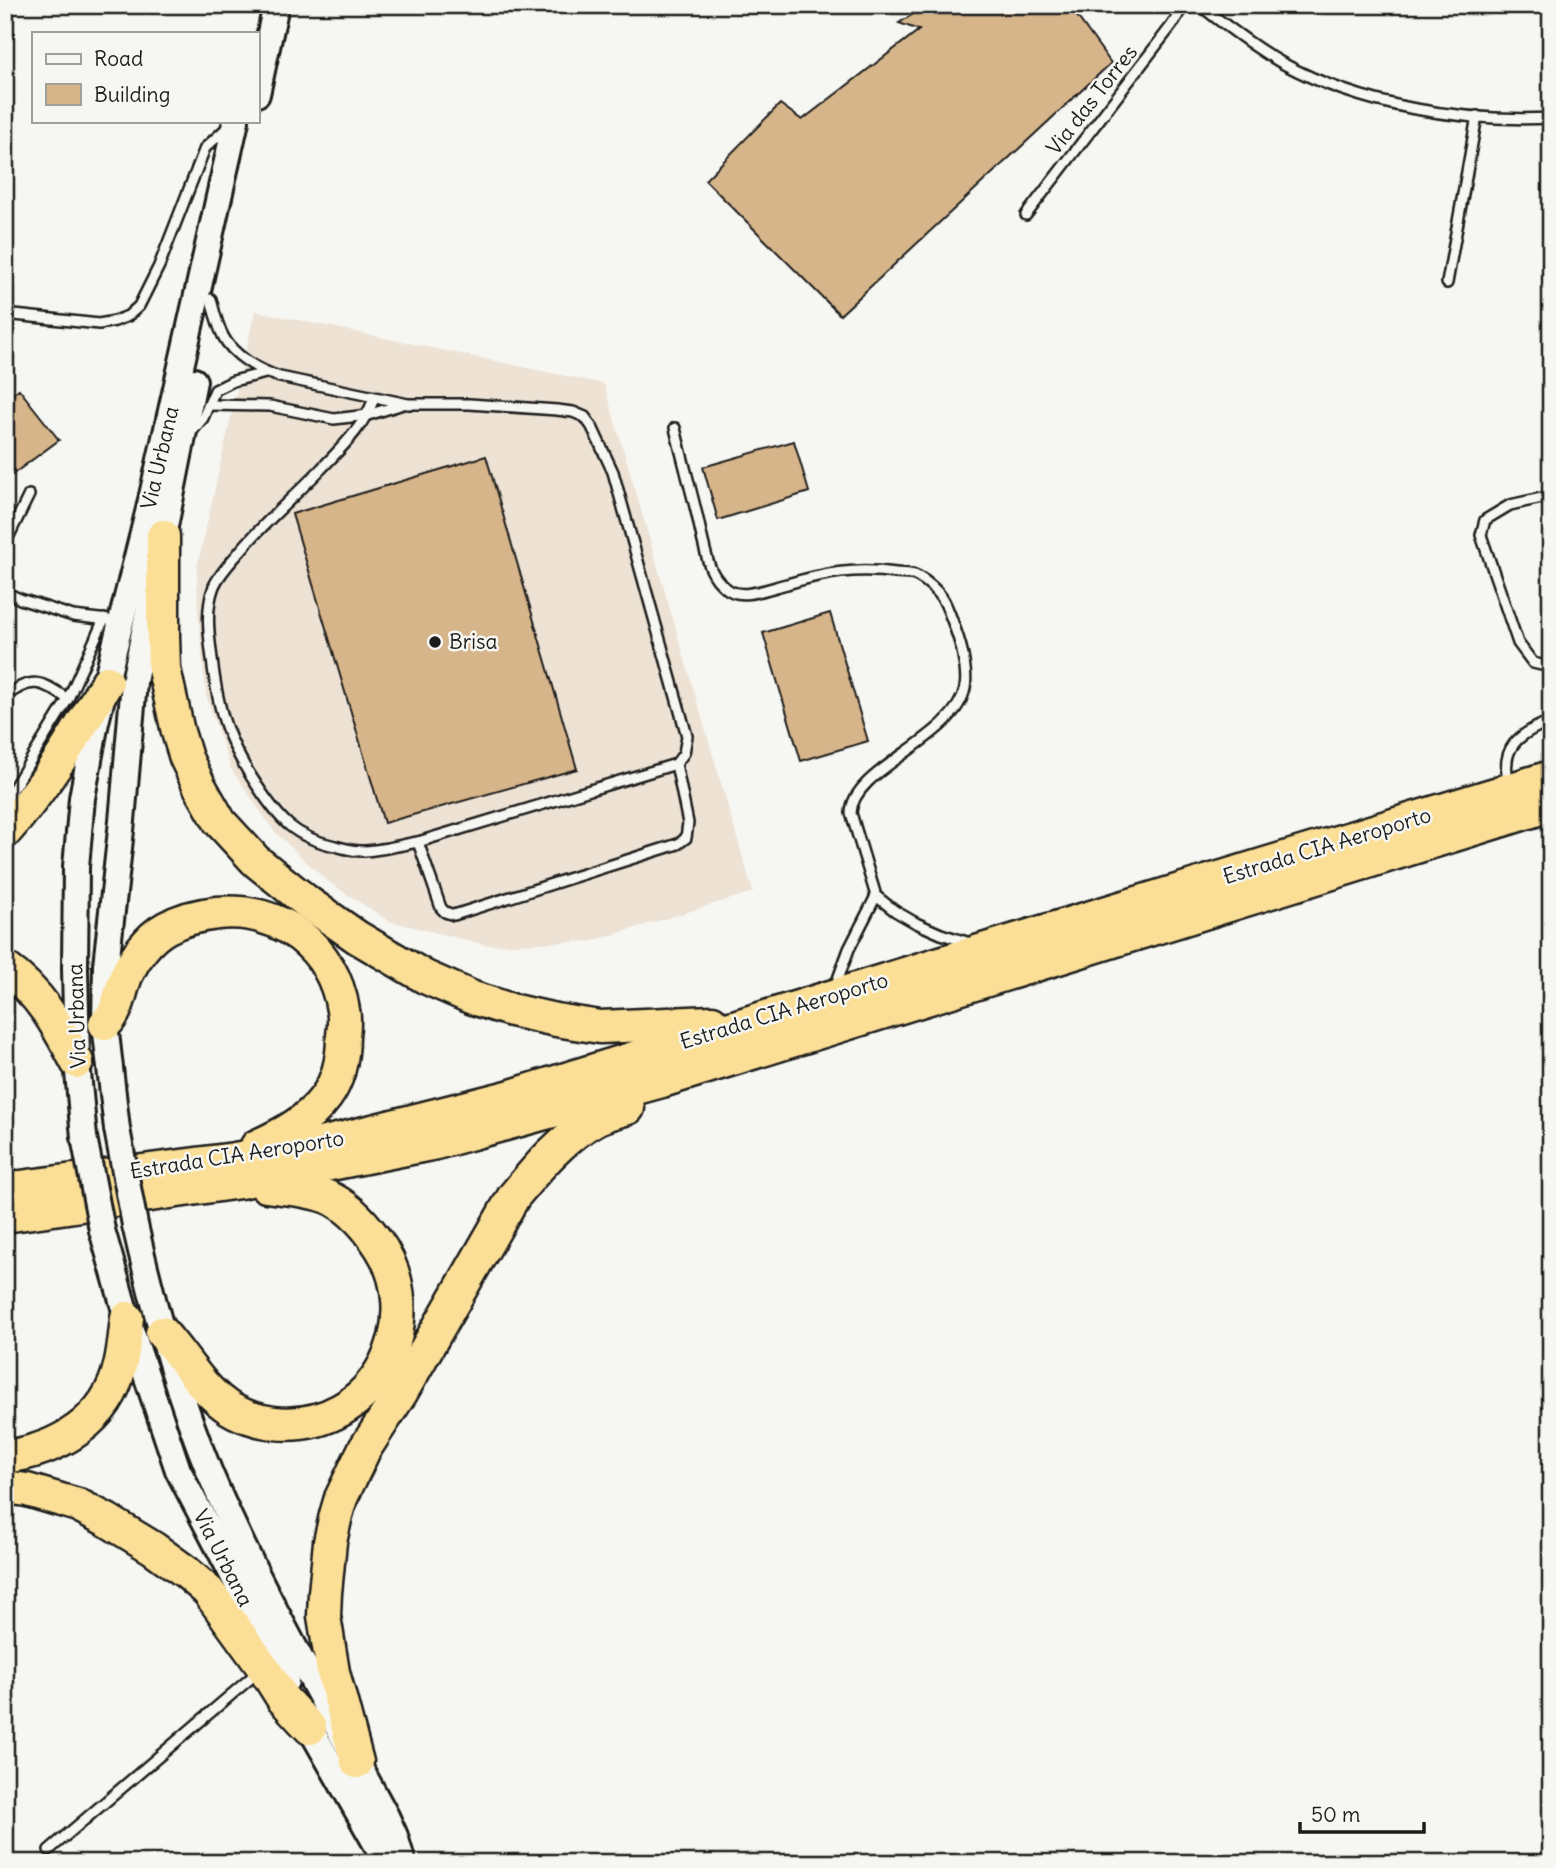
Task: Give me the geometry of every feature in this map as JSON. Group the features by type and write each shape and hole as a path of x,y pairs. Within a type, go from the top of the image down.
{"highway":[{"path":"163,536 164,669 178,732 186,758 220,822 256,861 357,937 425,977 473,998 511,1010 600,1027 759,1020"},
{"path":"5,832 26,809 53,771 107,682"},
{"name":"Estrada CIA Aeroporto","path":"5,1189 237,1171 317,1145 508,1097 1551,777"},
{"name":"Estrada CIA Aeroporto","path":"5,1216 237,1171 436,1143 662,1081 1551,804"},
{"path":"105,1024 117,1010 126,977 137,956 165,928 186,918 232,912 251,914 276,921 307,941 323,958 333,976 344,1012 343,1055 336,1079 326,1097 298,1125 259,1145 237,1171 330,1198 348,1209 363,1223 389,1261 394,1276 399,1313 392,1352 372,1386 330,1416 307,1422 262,1422 225,1405 203,1385 162,1333"},
{"path":"357,1762 332,1672 324,1615 330,1542 336,1515 352,1475 378,1426 401,1393 514,1196 538,1167 572,1135 598,1118 1049,972 1111,941"},
{"path":"5,968 28,986 47,1008 77,1062"},
{"path":"5,1457 51,1446 69,1436 104,1404 120,1366 127,1318"},
{"path":"5,1487 27,1490 78,1505 153,1548 208,1591 283,1699 310,1728"}],"main road":[{"path":"255,32 261,5"},
{"path":"259,85 276,5"},
{"name":"Via Urbana","path":"241,122 211,299 134,682 130,744 106,965 105,1024 117,1129 135,1225 162,1333 189,1417 221,1498 270,1598 395,1836 403,1863"},
{"name":"Via Urbana","path":"241,122 149,509 112,620 107,682 96,722 82,798 76,867 77,1062 84,1137 102,1230 127,1318 178,1470 310,1728 387,1863"}],"lane":[{"name":"Via das Torres","path":"1026,215 1172,25 1184,5"},
{"path":"1199,5 1280,62 1348,93 1390,103 1477,117 1551,118"},
{"path":"1447,284 1477,117"},
{"path":"5,314 99,324 128,316 139,306 159,266 205,148 216,136 239,122"},
{"path":"211,299 224,337 233,349 266,373 405,404 469,404 557,410 585,417 613,472 687,736 684,753 676,765 418,842 360,851 320,843 294,831 276,813 240,760 227,731 216,696 208,622 209,606 214,586 222,573 247,542 348,441 368,415 374,398"},
{"path":"182,443 203,418 215,390 233,381 266,373"},
{"path":"208,405 270,406 334,419 368,415 405,404"},
{"path":"675,428 711,569 727,589 736,593 751,593 824,574 855,570 885,571 916,576 935,590 944,601 962,652 966,675 965,689 958,705 930,734 855,796 851,813 876,896 916,923 941,934 989,948"},
{"path":"5,544 29,495"},
{"path":"1551,496 1510,505 1485,520 1481,535 1518,643 1533,663 1551,665"},
{"path":"5,592 74,616 112,620 68,699 5,802"},
{"path":"5,697 29,682 48,686 68,699"},
{"path":"1511,789 1505,762 1512,747 1519,736 1551,721"},
{"path":"418,842 441,908 454,915 678,844 686,838 688,823 676,765"},
{"path":"832,997 849,949 876,896"},
{"path":"48,1850 263,1667"}],"shaded area":[{"path":"255,311 604,384 753,892 592,941 486,945 389,921 327,881 274,831 230,767 206,695 198,610 197,568"}],"building":[{"path":"928,5 1069,5 1111,63 840,315 705,180 780,104 802,120 919,30 899,23"},
{"path":"19,389 59,440 5,480 5,400"},
{"path":"794,441 809,492 718,520 703,467"},
{"name":"Brisa","path":"486,456 577,769 384,823 292,514"},
{"path":"830,613 868,741 801,761 763,633"}],"place":[{"name":"Brisa","path":"435,642"}]}
